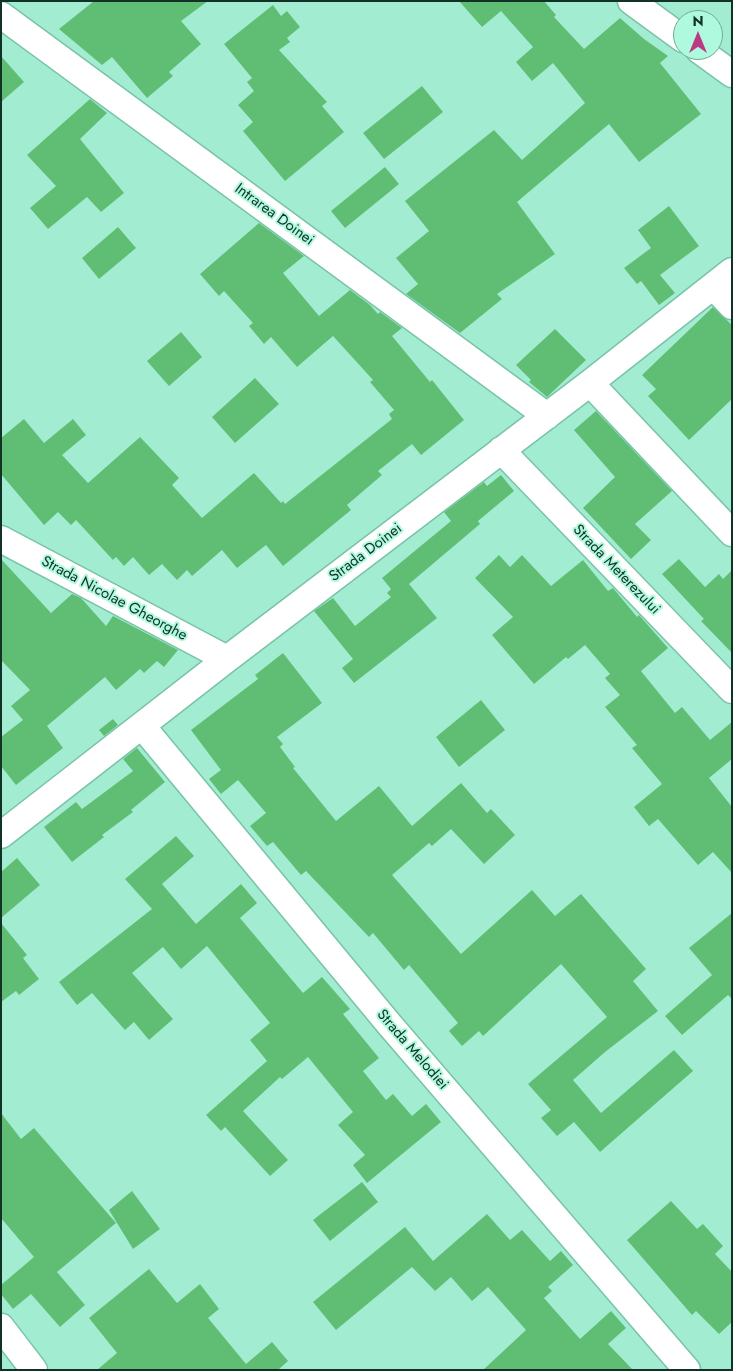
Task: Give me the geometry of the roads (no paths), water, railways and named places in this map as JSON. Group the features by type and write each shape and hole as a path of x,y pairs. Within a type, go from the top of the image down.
{"street":[{"path":"631,1 673,32"},
{"name":"Intrarea Doinei","path":"1,15 547,416"},
{"path":"713,60 732,74"},
{"path":"722,278 732,306"},
{"name":"Strada Doinei","path":"1,836 227,659 590,383 722,278"},
{"path":"590,383 732,533"},
{"name":"Strada Meterezului","path":"501,450 732,690"},
{"name":"Strada Nicolae Gheorghe","path":"1,539 227,659"},
{"name":"Strada Melodiei","path":"142,726 389,1024 687,1370"},
{"path":"1,1326 34,1370"}]}
